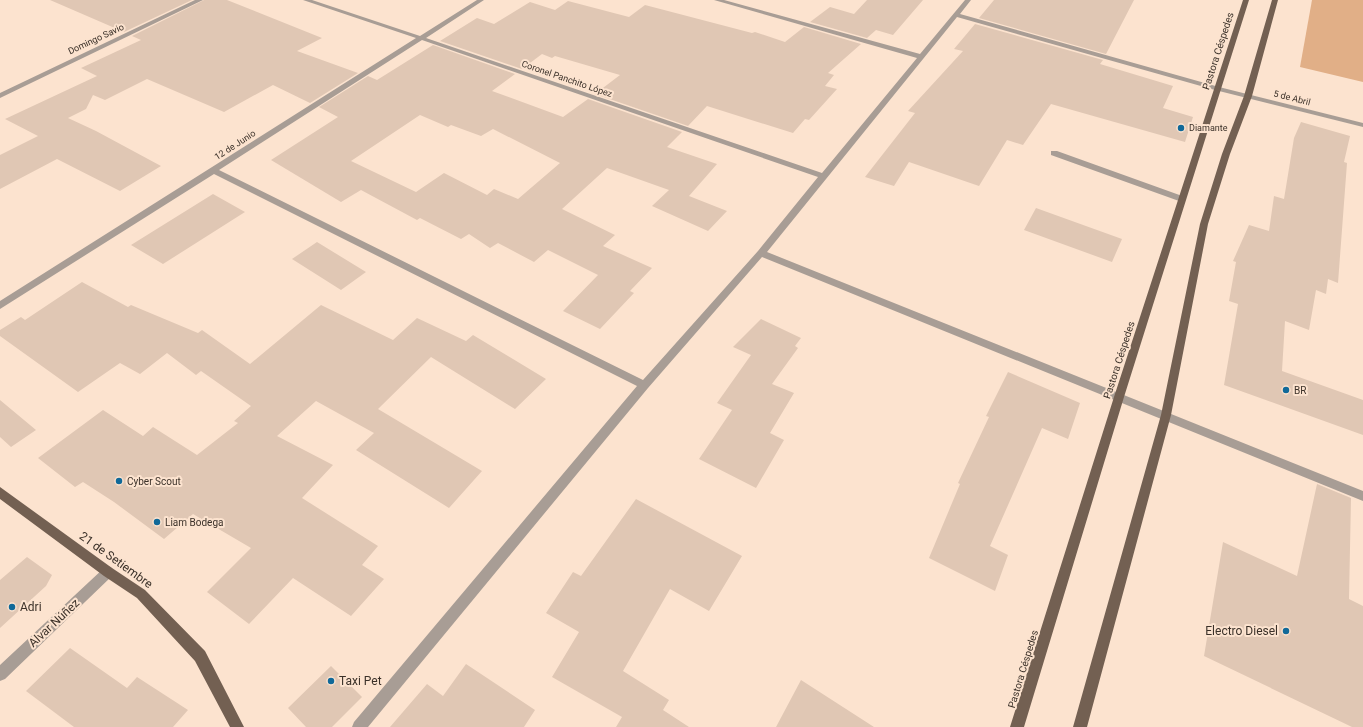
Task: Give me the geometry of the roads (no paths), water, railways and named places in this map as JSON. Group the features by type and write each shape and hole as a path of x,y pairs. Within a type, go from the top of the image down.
{"main road":[{"name":"Pastora Céspedes","path":"1017,727 1119,397 1246,0"},
{"path":"1080,727 1123,566 1166,416 1204,224 1226,154 1248,96 1275,0"},
{"name":"21 de Setiembre","path":"0,492 108,572 141,594 200,656 237,727"}],"street":[{"name":"Domingo Savio","path":"0,96 200,0"},
{"name":"Coronel Panchito López","path":"306,0 822,176"},
{"name":"12 de Junio","path":"0,306 481,0"},
{"path":"717,0 922,57"},
{"path":"359,727 644,385 761,252 968,0"},
{"name":"5 de Abril","path":"956,15 1217,89 1363,126"},
{"path":"1054,153 1182,199"},
{"path":"214,171 644,385"},
{"path":"761,252 1363,496"},
{"name":"Alvar Núñez","path":"0,674 108,572"}],"place":[{"name":"Diamante","path":"1181,128"},
{"name":"BR","path":"1286,390"},
{"name":"Cyber Scout","path":"119,481"},
{"name":"Liam Bodega","path":"157,522"},
{"name":"Adri","path":"12,607"},
{"name":"Electro Diesel","path":"1286,631"},
{"name":"Taxi Pet","path":"331,681"}]}
